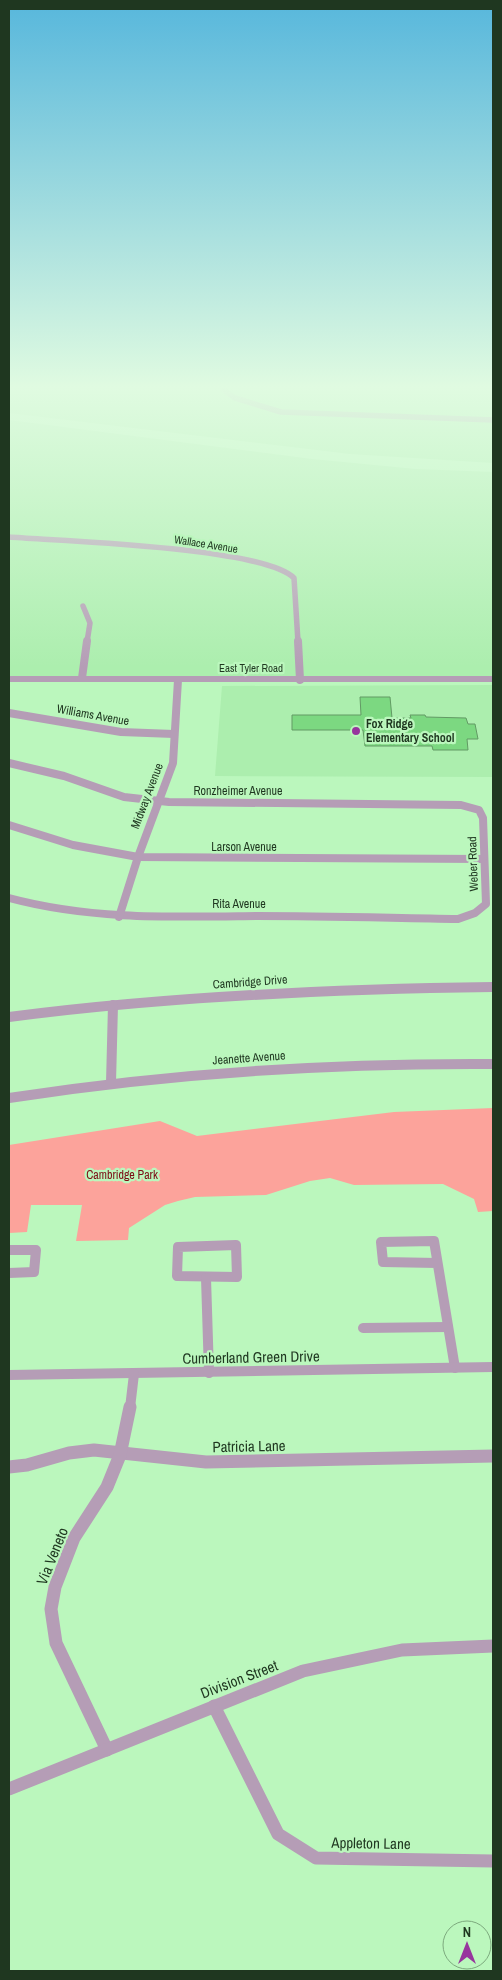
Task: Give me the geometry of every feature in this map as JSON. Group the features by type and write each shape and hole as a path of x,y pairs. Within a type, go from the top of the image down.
{"street":[{"name":"Wallace Avenue","path":"9,537 188,550 275,566 285,570 294,578 300,680"},
{"path":"82,678 90,623 84,606"},
{"name":"East Tyler Road","path":"9,679 493,679"},
{"name":"Midway Avenue","path":"119,917 138,857 173,763 178,680"},
{"name":"Williams Avenue","path":"9,713 121,732 174,734"},
{"name":"Ronzheimer Avenue","path":"9,763 64,776 124,797 158,801 432,804 461,805 473,808"},
{"name":"Weber Road","path":"470,915 486,904 483,818 479,810 473,808"},
{"name":"Larson Avenue","path":"9,825 72,846 138,857 483,859"},
{"name":"Rita Avenue","path":"9,898 51,910 119,917 279,916 458,919 470,915"},
{"name":"Cambridge Drive","path":"9,1017 113,1005 279,992 493,987"},
{"path":"110,1083 113,1005"},
{"name":"Jeanette Avenue","path":"9,1098 110,1083 344,1065 409,1062 493,1064"},
{"path":"437,1263 383,1262 381,1242 434,1241 454,1368"},
{"path":"236,1245 237,1277 206,1278 177,1276 178,1247 236,1245"},
{"path":"9,1250 36,1250 34,1272 9,1273"},
{"path":"206,1278 209,1373"},
{"path":"363,1328 448,1327"},
{"name":"Cumberland Green Drive","path":"9,1375 493,1367"},
{"name":"Via Veneto","path":"107,1750 56,1643 51,1608 55,1587 74,1538 107,1487 120,1455 130,1406 134,1374"},
{"name":"Patricia Lane","path":"9,1466 27,1465 69,1453 94,1450 120,1455 206,1462 493,1456"},
{"name":"Division Street","path":"9,1789 303,1671 342,1661 402,1650 493,1646"},
{"name":"Appleton Lane","path":"214,1706 278,1834 316,1858 493,1861"}],"shaded area":[{"path":"9,482 493,482 493,677 9,678"},
{"name":"Fox Ridge Elementary School","path":"493,685 493,777 215,776 222,686"}],"green space":[{"name":"Cambridge Park","path":"493,1108 493,1211 478,1212 474,1199 443,1184 354,1185 330,1178 310,1181 266,1195 195,1197 178,1201 165,1205 129,1228 128,1240 76,1241 82,1205 31,1205 27,1232 9,1233 9,1145 160,1121 197,1136 394,1112"}],"building":[{"path":"360,697 390,697 392,718 411,718 410,715 425,715 426,717 466,718 468,724 475,724 478,739 467,739 468,750 433,750 432,746 365,746 363,730 292,730 292,715 361,715"}],"place":[{"name":"Fox Ridge Elementary School","path":"356,731"}]}
